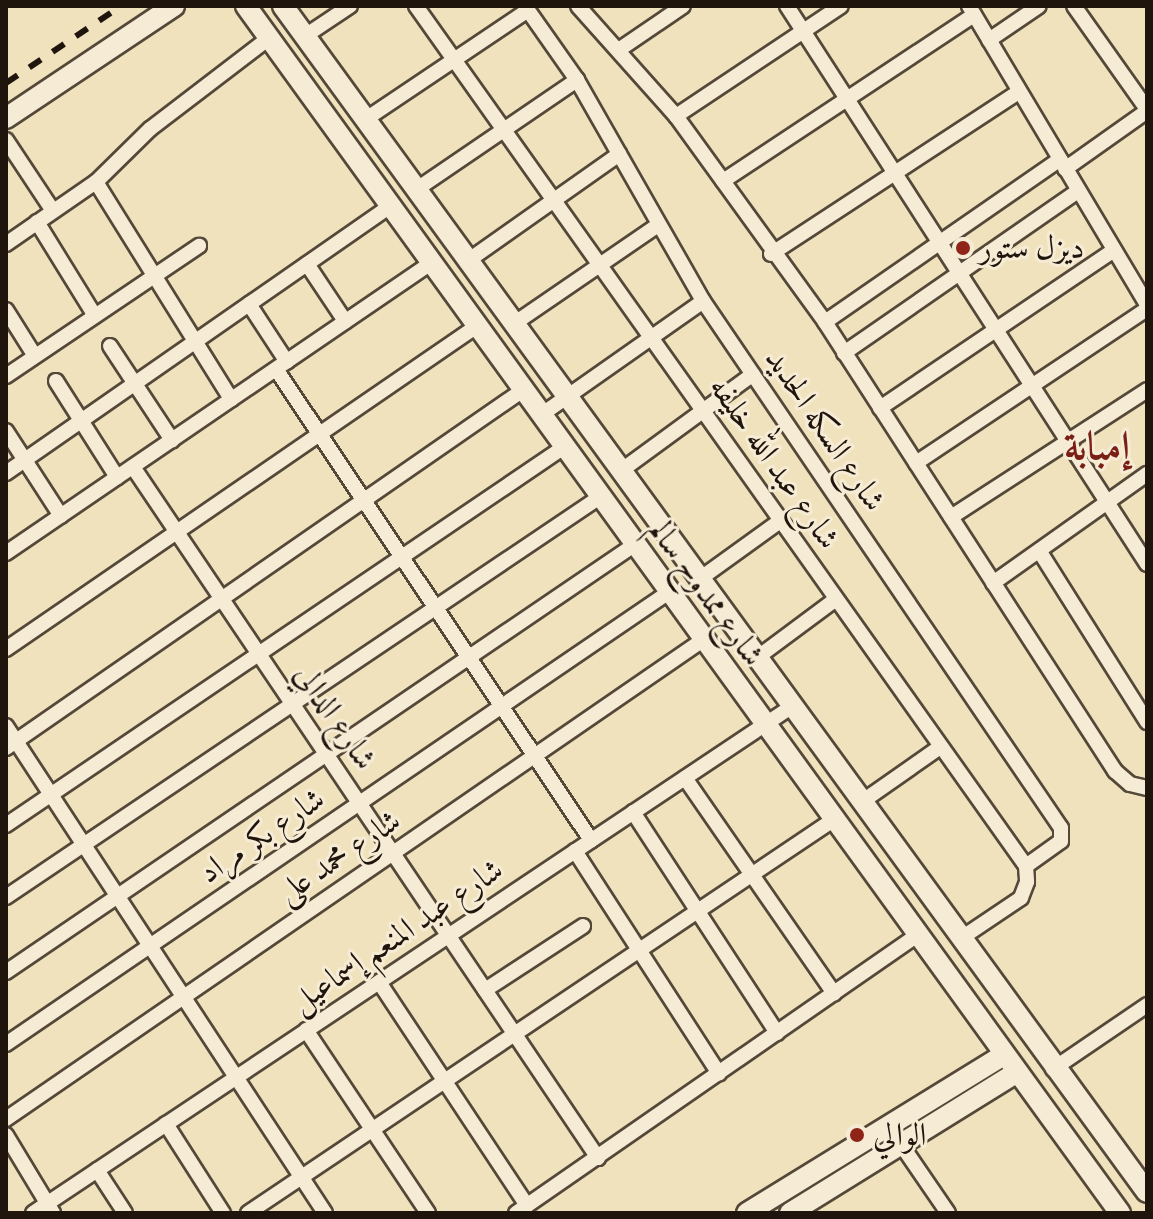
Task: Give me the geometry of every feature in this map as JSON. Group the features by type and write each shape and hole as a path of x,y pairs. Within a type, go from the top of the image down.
{"main road":[{"path":"6,118 174,6"},
{"name":"شارع ممدوح سالم","path":"246,6 916,936 1120,1213"},
{"name":"شارع ممدوح سالم","path":"283,6 794,705 1053,1069 1145,1185"},
{"path":"747,1213 1004,1055"},
{"path":"790,1213 1017,1072"}],"street":[{"path":"305,36 350,6"},
{"name":"شارع عبد الله خليفه","path":"416,6 1026,866"},
{"name":"شارع السكه الحديد","path":"578,6 620,49 676,116 771,254 825,322 1115,771 1130,784 1147,788"},
{"path":"620,49 683,6"},
{"path":"787,6 1072,442 1147,564"},
{"path":"676,116 841,6"},
{"path":"989,40 1039,6"},
{"path":"825,322 941,242 1147,110 1074,6"},
{"path":"366,119 526,8"},
{"name":"شارع السكه الحديد","path":"526,8 577,80 703,301 1061,828 1061,841 1026,866"},
{"path":"723,181 848,99 971,11 1145,299 1034,384 916,463"},
{"path":"6,244 96,182 150,129 269,38"},
{"path":"417,189 577,80"},
{"path":"771,254 1019,92"},
{"path":"6,140 53,211"},
{"path":"469,260 619,154"},
{"path":"96,182 231,399"},
{"path":"844,353 1078,191"},
{"path":"6,473 390,206"},
{"path":"37,222 95,316"},
{"path":"515,323 658,225"},
{"path":"6,376 199,246"},
{"path":"880,408 1114,250"},
{"path":"6,553 431,263"},
{"path":"307,264 345,321"},
{"path":"541,415 703,301"},
{"path":"249,304 320,434 591,840"},
{"path":"6,310 35,356"},
{"path":"6,649 477,326"},
{"path":"110,346 172,440"},
{"path":"622,470 753,374"},
{"path":"56,381 117,477"},
{"path":"11,745 523,390"},
{"path":"951,517 1072,442 1147,390"},
{"path":"6,431 61,516"},
{"path":"6,825 564,447"},
{"name":"شارع الدالي","path":"133,467 598,1158"},
{"path":"993,583 1147,474"},
{"path":"6,897 600,497"},
{"path":"701,578 780,521"},
{"path":"6,972 634,545"},
{"path":"1040,552 1147,722"},
{"name":"شارع بكر مراد","path":"6,1044 669,592"},
{"path":"758,657 836,599"},
{"name":"شارع محمد على","path":"6,1119 703,640"},
{"name":"شارع عبد المنعم إسماعيل","path":"33,1213 50,1208 97,1170 794,705"},
{"path":"6,726 11,745 84,845 325,1213"},
{"path":"863,801 940,747"},
{"path":"685,778 834,993"},
{"path":"633,812 777,1033"},
{"path":"248,1213 833,820"},
{"path":"575,851 719,1074"},
{"path":"960,939 1021,898 1027,882 1026,866"},
{"path":"485,990 583,926"},
{"path":"379,982 445,1081 522,1209 916,936"},
{"path":"1053,1069 1147,1005"},
{"path":"306,1030 428,1213"},
{"path":"166,1124 223,1213"},
{"path":"889,1126 948,1213"},
{"path":"8,1144 50,1208"},
{"path":"97,1170 125,1213"}],"railway":[{"path":"6,83 121,6"}],"place":[{"name":"ديزل ستور","path":"963,248"},
{"name":"الوالي","path":"857,1135"}],"district":[{"name":"إمبابة","path":"1097,447"}]}
